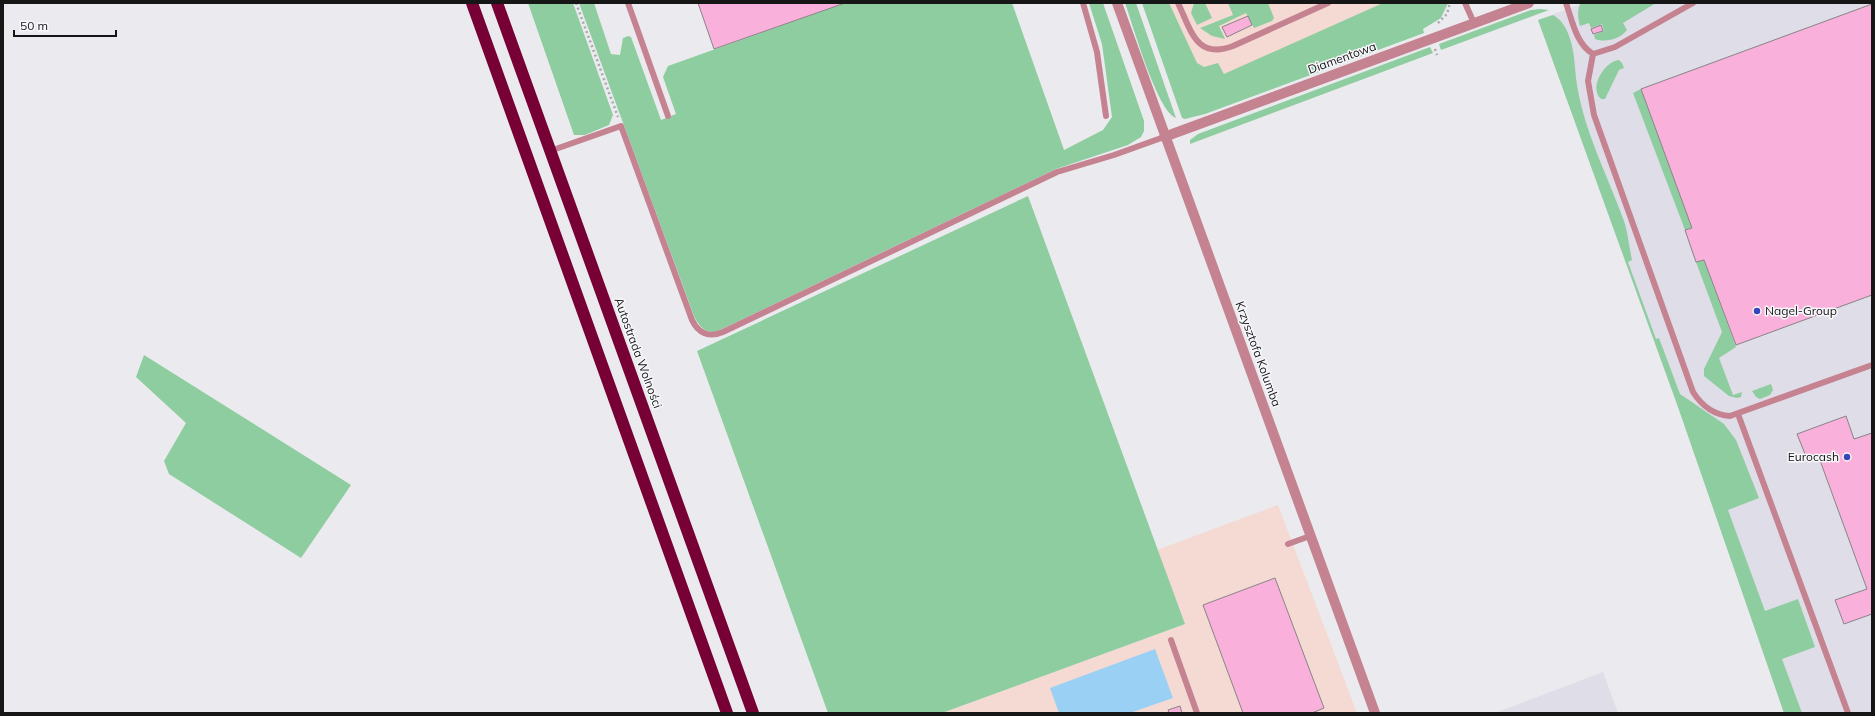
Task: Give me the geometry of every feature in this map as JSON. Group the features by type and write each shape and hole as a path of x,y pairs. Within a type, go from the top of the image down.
{"highway":[{"path":"472,3 727,713"},
{"name":"Autostrada Wolności","path":"497,3 753,713"}],"street":[{"name":"Krzysztofa Kolumba","path":"1117,3 1164,137 1375,713"},
{"name":"Diamentowa","path":"1164,137 1530,3"}],"lane":[{"path":"628,3 668,116"},
{"path":"1083,3 1097,52 1106,116"},
{"path":"1178,3 1197,40 1206,49 1217,51 1233,46 1328,3"},
{"path":"1465,3 1474,23"},
{"path":"1566,3 1579,40 1587,50 1593,54"},
{"path":"1593,54 1616,47 1693,3"},
{"path":"1593,54 1588,81 1591,103 1693,392 1698,400 1714,412 1721,415 1738,414 1872,365"},
{"path":"550,151 621,126 692,320 700,331 711,335 723,332 1057,172 1075,165 1114,155 1164,137"},
{"path":"1738,414 1848,713"},
{"path":"1288,544 1310,536"},
{"path":"1171,640 1197,713"}],"path":[{"path":"576,3 621,126"},
{"path":"1435,26 1447,14 1450,3"}],"shaded area":[{"path":"1142,3 1446,3 1196,99 1151,27"},
{"path":"1584,3 1872,3 1872,713 1784,713 1678,407 1538,20"},
{"path":"1278,505 1357,713 942,713 1185,624 1157,550"},
{"path":"1603,672 1618,713 1495,713"}],"green space":[{"path":"528,3 573,3 613,115 609,125 585,135 574,135"},
{"path":"579,3 594,3 611,54 620,55 623,38 628,36 631,37 661,120 676,114 663,77 668,66 845,3 1012,3 1064,150 1103,130 1112,117 1102,44 1089,3 1103,3 1144,121 1144,131 1141,137 1128,145 1056,169 716,332 712,332 701,327 694,316"},
{"path":"1125,3 1136,3 1176,118 1169,112 1161,100 1146,66"},
{"path":"1142,3 1169,3 1197,63 1204,67 1218,63 1224,74 1383,3 1448,3 1441,18 1423,29 1424,33 1205,114 1185,119 1182,118"},
{"path":"1194,3 1205,3 1212,18 1197,25 1191,13"},
{"path":"1228,3 1268,3 1274,18 1272,21 1254,28 1246,13 1219,26 1225,39 1212,36 1200,28 1233,15"},
{"path":"1656,3 1623,23 1627,30 1621,36 1604,41 1595,39 1594,35 1604,31 1602,24 1591,28 1589,23 1580,26 1578,10 1580,4"},
{"path":"1531,10 1549,10 1441,50 1439,44"},
{"path":"1553,15 1559,19 1570,38 1574,54 1582,108 1594,146 1627,230 1632,260 1628,262 1656,339 1659,338 1680,394 1724,424 1736,440 1759,498 1728,510 1765,611 1798,599 1815,647 1782,659 1802,713 1784,713 1678,407 1538,20"},
{"path":"1430,47 1433,53 1190,144 1190,140 1198,134"},
{"path":"1619,60 1624,68 1619,70 1605,99 1601,99 1597,94 1597,82 1608,65"},
{"path":"1641,89 1692,228 1685,230 1633,93"},
{"path":"1028,196 1185,624 942,713 828,713 697,351"},
{"path":"1704,260 1736,347 1719,358 1733,395 1742,392 1741,397 1737,398 1729,396 1704,376 1704,369 1722,332 1696,262"},
{"path":"144,355 351,485 301,558 169,474 164,461 186,423 136,377"},
{"path":"1771,384 1773,390 1770,395 1760,399 1756,397 1752,391"}],"water":[{"path":"1155,649 1173,698 1130,713 1059,713 1050,688"}],"building":[{"path":"698,3 845,3 714,49"},
{"path":"1872,4 1872,295 1736,345 1704,260 1696,262 1685,230 1692,228 1641,89"},
{"path":"1248,16 1252,25 1227,37 1222,27"},
{"path":"1601,25 1603,31 1593,34 1591,29"},
{"path":"1846,416 1854,439 1872,433 1872,614 1844,624 1835,600 1867,589 1818,455 1807,459 1797,434"},
{"path":"1275,578 1324,708 1312,713 1243,713 1203,605"},
{"path":"1180,706 1182,713 1169,713 1168,710"}],"place":[{"name":"Nagel-Group","path":"1757,311"},
{"name":"Eurocash","path":"1847,457"}]}
